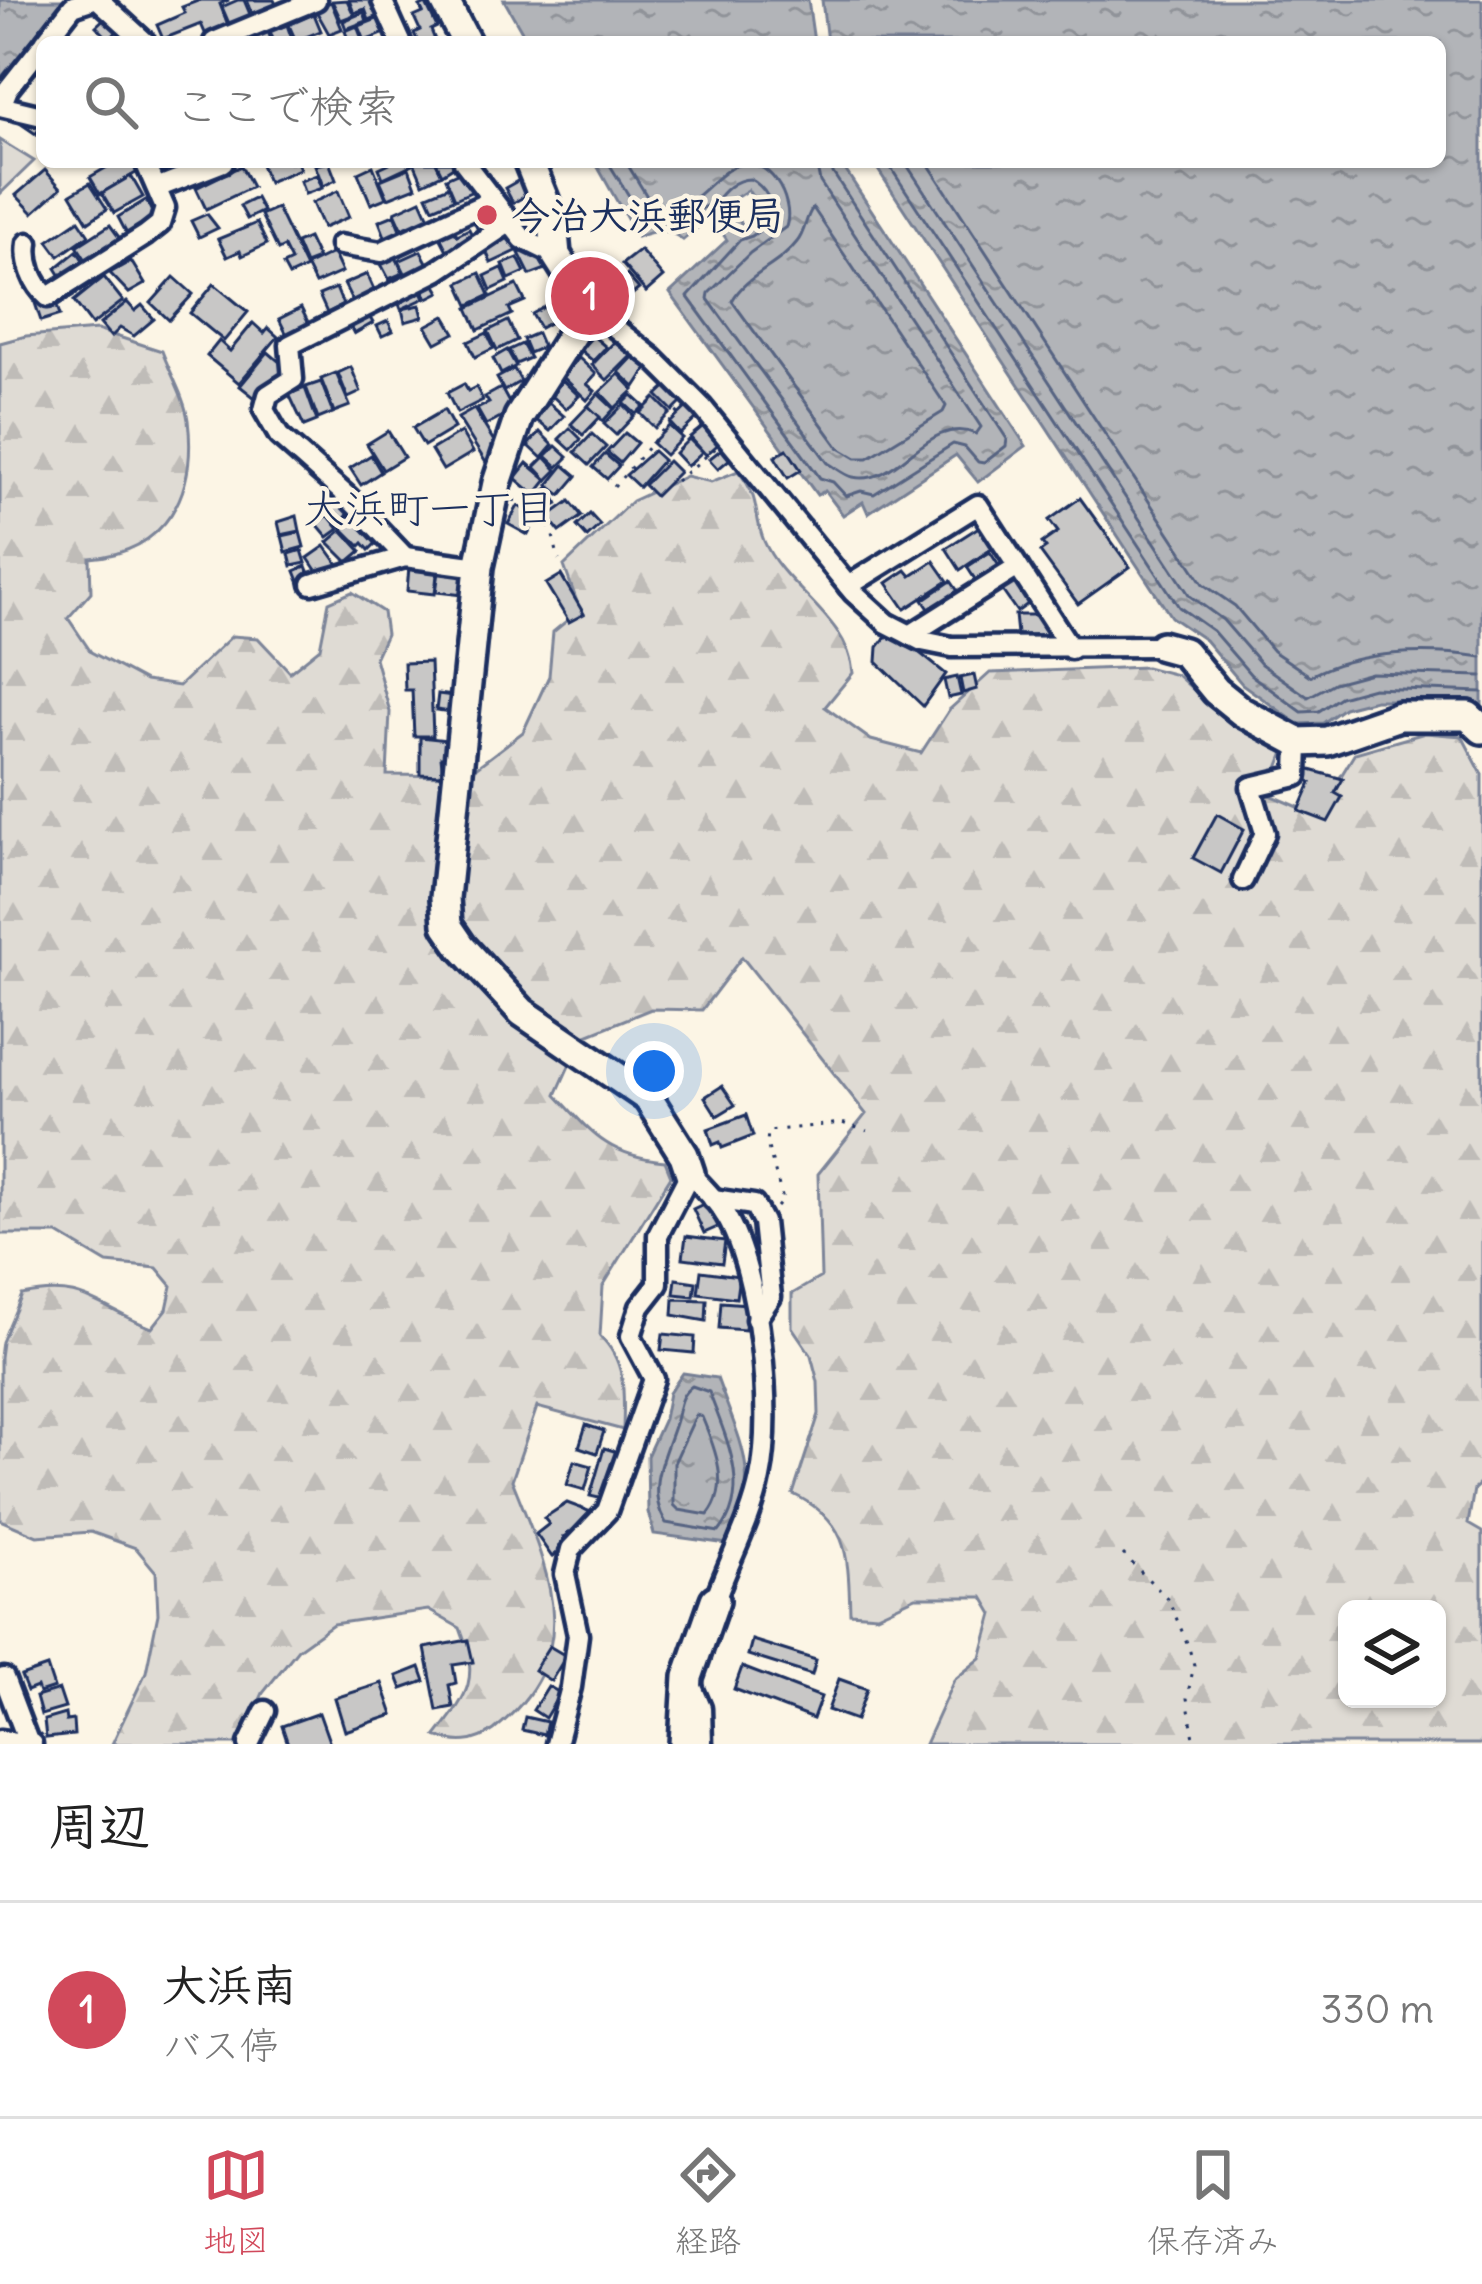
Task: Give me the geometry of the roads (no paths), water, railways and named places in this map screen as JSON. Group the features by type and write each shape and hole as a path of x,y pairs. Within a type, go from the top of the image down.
{"street":[{"path":"49,36 73,6 95,0 138,36"},
{"path":"229,36 316,0"},
{"path":"382,0 398,36"},
{"path":"444,0 463,36"},
{"path":"36,53 1,106 36,115"},
{"path":"28,243 25,257 48,298 160,224 165,208 148,168"},
{"path":"159,187 208,168"},
{"path":"468,168 523,239 556,255"},
{"path":"531,168 553,222 556,255 589,307 692,396 848,586 887,622 952,647 1162,646 1184,652 1216,691 1242,712 1298,742 1327,741 1399,716 1468,716 1482,729"},
{"path":"340,245 381,252 491,201"},
{"path":"406,557 279,436 264,410 268,395 293,379 290,345 437,271 509,223"},
{"path":"589,307 519,417 494,496 479,567 445,898 447,925 522,1012 648,1098 690,1173 737,1238 756,1319 768,1434 759,1484 688,1677 684,1744"},
{"path":"848,586 978,505 1071,649"},
{"path":"312,584 406,557 479,567"},
{"path":"910,634 1018,567"},
{"path":"1243,880 1265,833 1251,787 1297,776 1298,742"},
{"path":"556,1744 572,1687 578,1635 565,1574 568,1561 571,1549 607,1510 645,1411 654,1379 631,1336 640,1307 658,1283 658,1235 690,1173"},
{"path":"713,1199 754,1205 763,1222 772,1297 756,1319"},
{"path":"688,1677 701,1708 702,1744"},
{"path":"0,1740 30,1744 4,1678"},
{"path":"249,1744 265,1711"}],"water":[{"path":"0,0 64,0 0,79"},
{"path":"504,0 808,0 813,36 525,36"},
{"path":"822,0 1482,0 1482,705 1471,700 1375,700 1344,708 1323,723 1298,724 1242,684 1205,640 1171,617 877,168 1446,168 1446,36 826,36"},
{"path":"598,168 844,168 1026,446 978,482 956,455 868,513 863,502 843,515 825,491 817,495 670,293 727,240 721,231 737,218 745,227 763,214 748,190 729,202 732,217 719,228 712,215 683,240 661,231 637,237"},
{"path":"683,1373 717,1378 745,1460 745,1499 728,1544 654,1534 648,1512 647,1456 664,1419 669,1393"}],"place":[{"name":"今治大浜郵便局","path":"487,215"},
{"name":"大浜南","path":"590,296"}],"district":[{"name":"大浜町一丁目","path":"429,508"}]}
